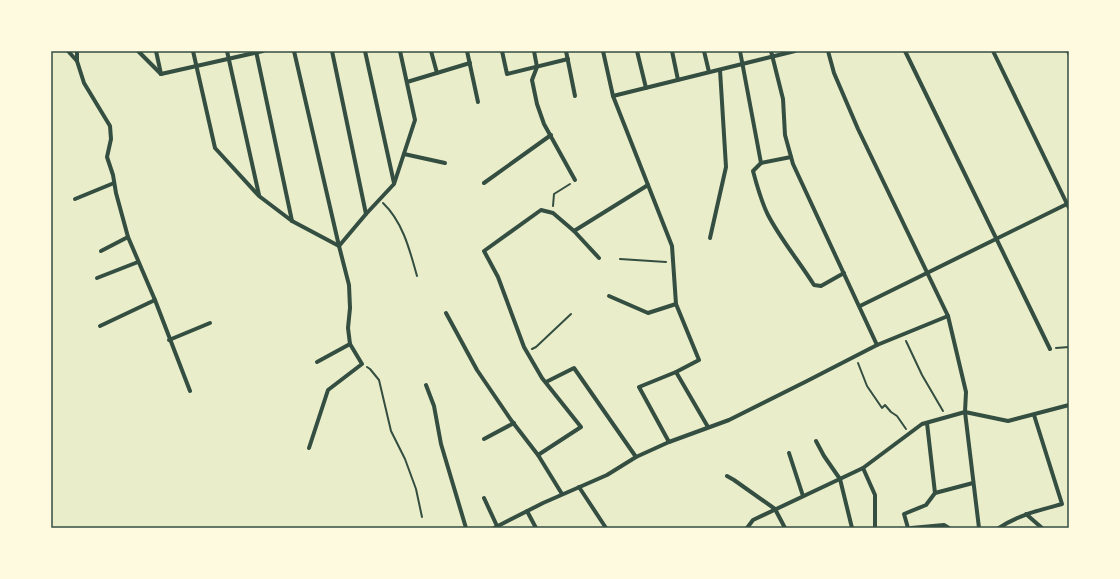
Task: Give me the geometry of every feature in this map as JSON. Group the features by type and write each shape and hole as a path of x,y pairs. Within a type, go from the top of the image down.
{"street":[{"path":"68,51 78,61"},
{"path":"77,51 84,83 110,126 111,139 107,157 128,237 155,300 169,340 190,391"},
{"path":"138,51 161,74"},
{"path":"156,51 161,74"},
{"path":"194,51 215,148 259,196 292,221 339,246"},
{"path":"227,51 259,196"},
{"path":"161,74 263,51"},
{"path":"294,51 349,286 350,308 348,328 350,344 362,364 328,390 309,448"},
{"path":"332,51 366,214"},
{"path":"365,51 394,184"},
{"path":"339,246 394,184 415,120 400,51"},
{"path":"431,51 437,73"},
{"path":"467,51 478,102"},
{"path":"502,51 507,74 568,59"},
{"path":"534,51 538,67 532,80 544,124 576,180"},
{"path":"566,51 575,96"},
{"path":"603,51 613,96 672,246 676,304 699,360 676,372 638,387 669,442"},
{"path":"637,51 646,88"},
{"path":"672,51 678,80"},
{"path":"704,51 709,72"},
{"path":"740,51 761,163"},
{"path":"771,51 783,99 786,135 794,164 877,345"},
{"path":"613,96 795,51"},
{"path":"828,51 834,73 858,129 948,316 966,392 965,412 979,528"},
{"path":"905,51 1050,349"},
{"path":"860,306 1068,205 993,51"},
{"path":"256,52 292,221"},
{"path":"407,82 470,63"},
{"path":"710,238 726,167 720,70"},
{"path":"484,183 551,135"},
{"path":"404,154 445,163"},
{"path":"792,157 761,163 753,171 767,214 788,248 814,285 820,286 844,273"},
{"path":"75,199 114,183"},
{"path":"574,231 648,185"},
{"path":"538,455 581,427 546,382 526,352 498,277 484,251 541,210 553,213 574,231 599,258"},
{"path":"101,251 128,237"},
{"path":"97,278 138,262"},
{"path":"608,296 648,313 676,304"},
{"path":"100,326 155,300"},
{"path":"446,313 477,370 538,455 562,494"},
{"path":"484,498 496,527 562,494 607,475 636,457 669,442 729,420 877,345 948,316"},
{"path":"169,340 210,323"},
{"path":"317,362 350,344"},
{"path":"546,382 574,368 636,457"},
{"path":"676,372 708,427"},
{"path":"426,384 434,406 441,444 466,528"},
{"path":"747,528 753,520 863,468 922,424 965,412 1008,421 1069,405"},
{"path":"999,528 1010,520 1062,504 1034,415"},
{"path":"484,439 514,423"},
{"path":"928,423 935,493"},
{"path":"816,441 824,456 840,479 852,528"},
{"path":"789,453 804,496"},
{"path":"863,468 875,495 875,528"},
{"path":"727,476 775,509 785,528"},
{"path":"949,528 944,525 909,528 904,514 926,505 935,493 973,483"},
{"path":"579,487 606,528"},
{"path":"527,511 536,528"},
{"path":"1026,514 1042,528"}],"path":[{"path":"553,213 554,194 576,180"},
{"path":"379,200 390,210 401,230 410,251 417,276"},
{"path":"620,259 673,263"},
{"path":"526,352 536,347 571,314"},
{"path":"903,335 922,375 947,417"},
{"path":"1050,349 1069,347"},
{"path":"856,356 867,386 882,408 885,405 897,416 909,434"},
{"path":"362,364 370,369 379,380 391,431 405,459 416,489 422,517"}]}
